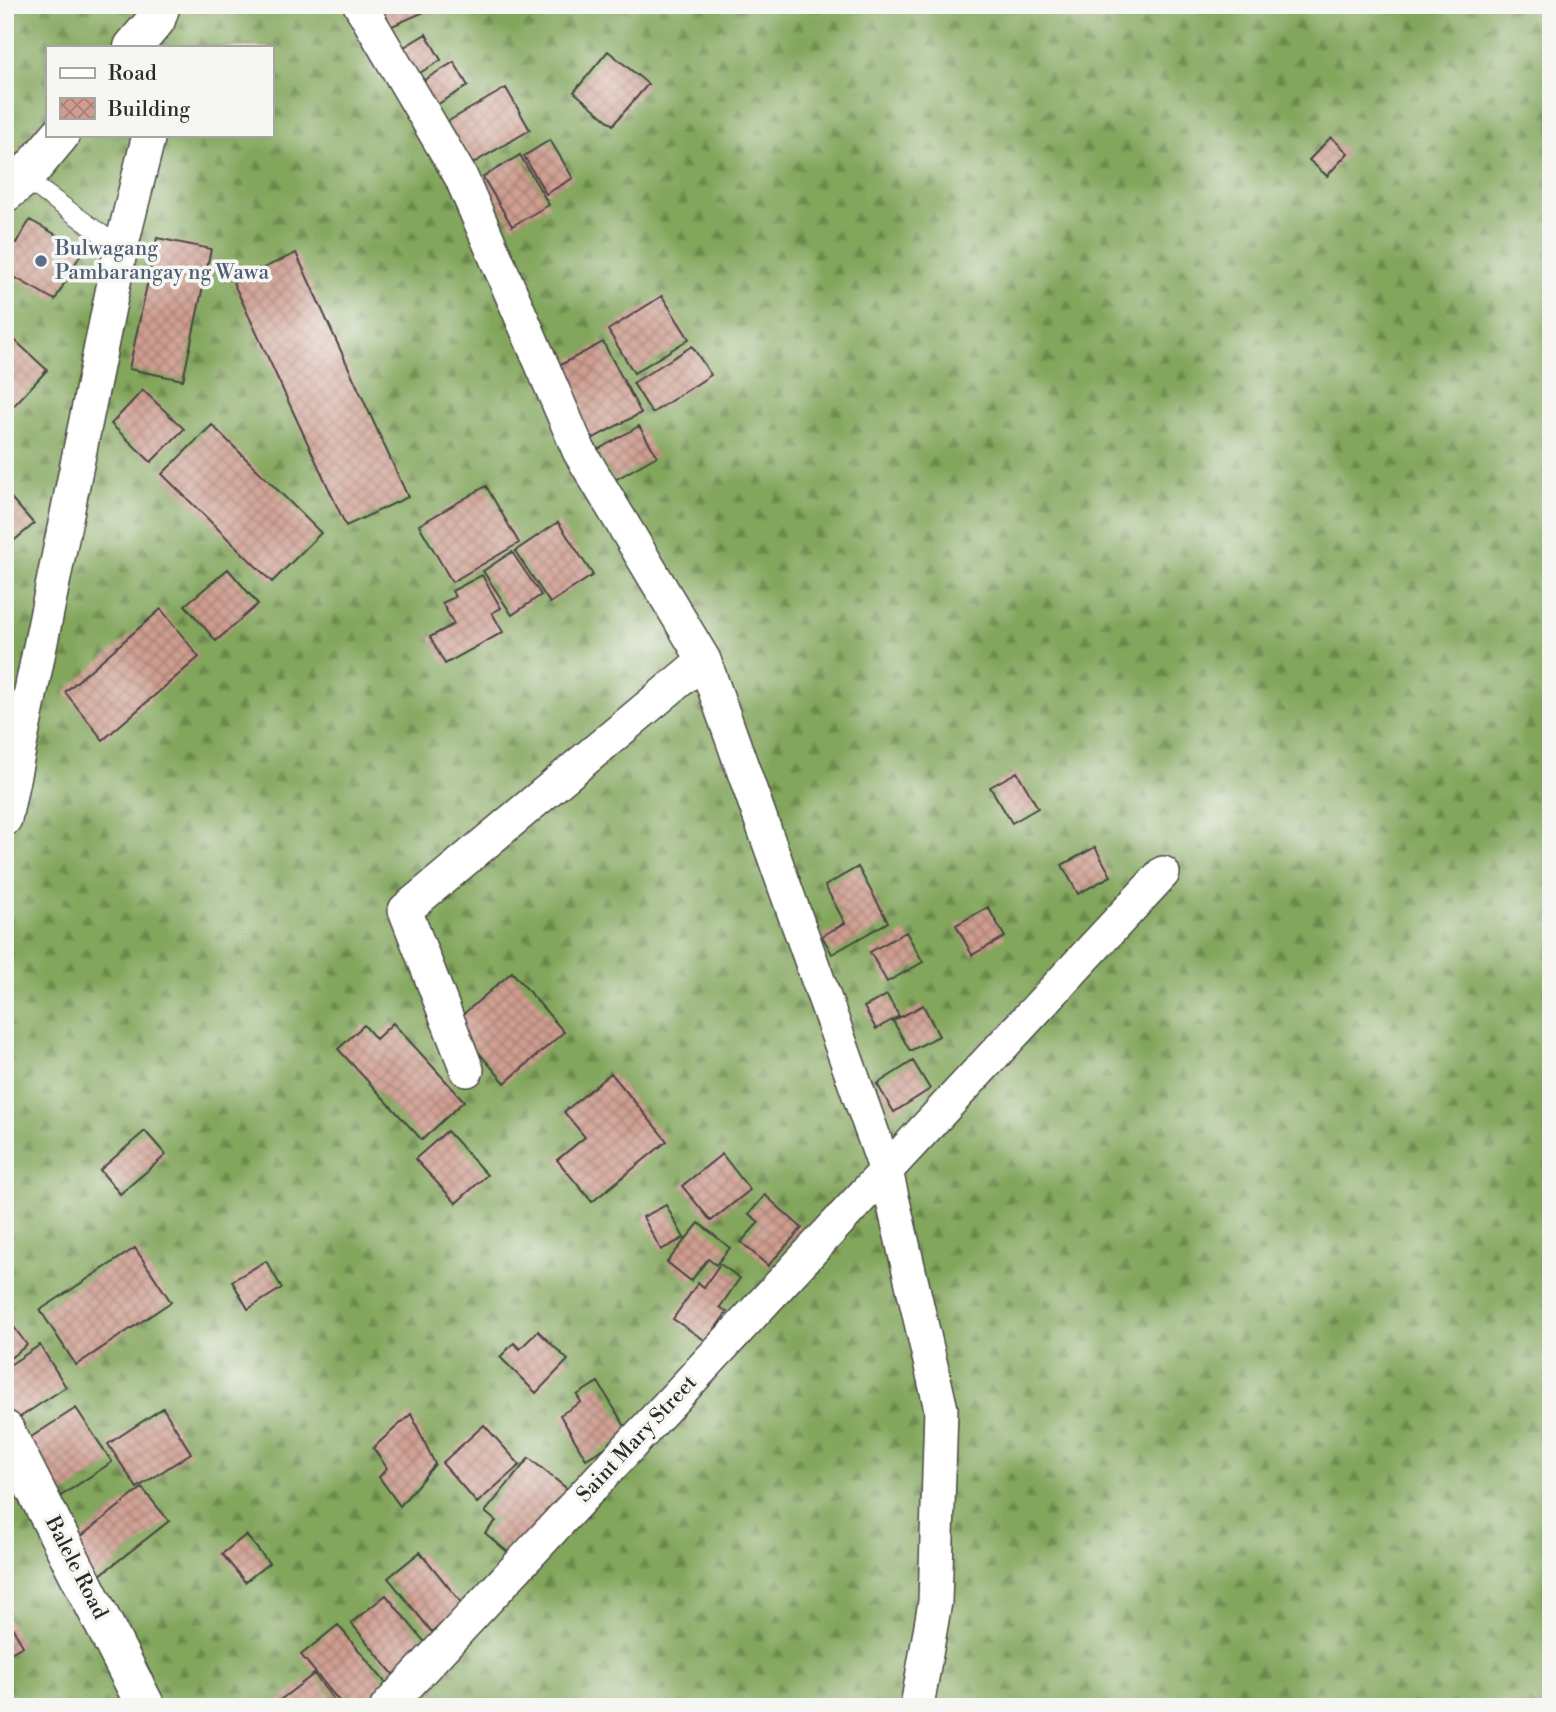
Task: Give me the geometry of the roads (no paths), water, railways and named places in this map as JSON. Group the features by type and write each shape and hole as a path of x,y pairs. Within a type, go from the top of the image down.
{"street":[{"path":"360,5 461,177 579,451 704,660 886,1171 941,1409 935,1602 917,1707"},
{"path":"14,186 59,136"},
{"path":"5,819 121,248 149,136"},
{"path":"467,1070 405,910 704,660"},
{"name":"Saint Mary Street","path":"387,1707 1163,873"},
{"name":"Balele Road","path":"5,1430 146,1707"}],"lane":[{"path":"14,186 121,248"}],"place":[{"name":"Bulwagang Pambarangay ng Wawa","path":"41,261"}]}
